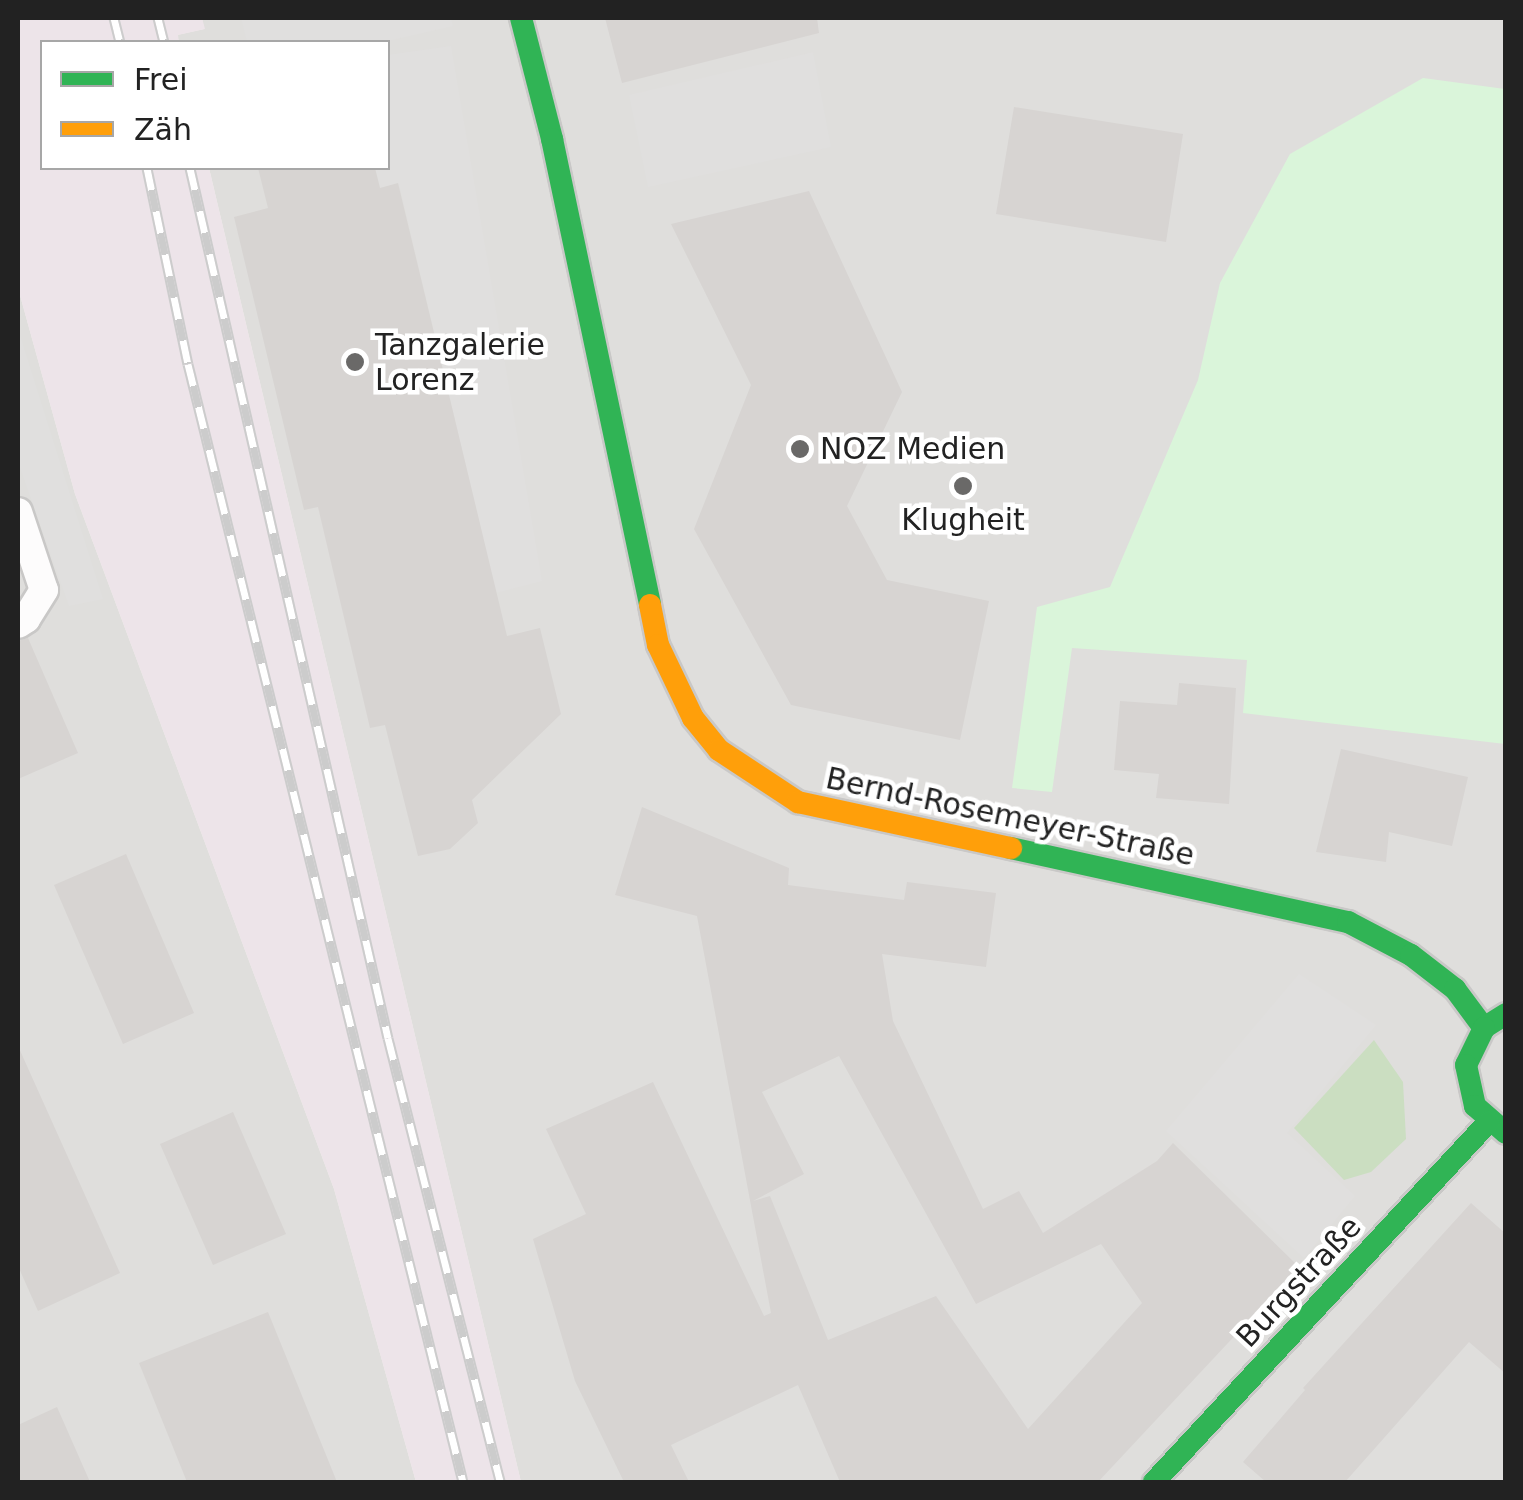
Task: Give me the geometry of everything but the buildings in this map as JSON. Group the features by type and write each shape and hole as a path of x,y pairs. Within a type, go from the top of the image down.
{"street":[{"name":"Bernd-Rosemeyer-Straße","path":"521,18 556,158 658,645 693,718 719,750 798,802 1348,922 1411,955 1455,989 1484,1028"},
{"path":"1484,1028 1506,1014"},
{"name":"Burgstraße","path":"1154,1482 1497,1127 1474,1106 1467,1086 1472,1046 1484,1028"}],"lane":[{"path":"18,512 44,590 26,619 18,624"}],"shaded area":[{"path":"18,18 202,18 205,29 178,35 179,40 40,40 40,170 209,170 521,1482 416,1482 334,1189 75,494 18,288"},
{"path":"202,18 1505,18 1505,1482 521,1482 209,170 390,170 390,40 178,40 177,35 204,29"},
{"path":"241,18 451,18 453,26 390,40 246,40"},
{"path":"451,46 542,581 496,593 399,184 380,188 376,170 390,170 390,55"},
{"path":"813,52 831,147 648,187 629,95"},
{"path":"18,288 75,494 334,1189 416,1482 18,1482"},
{"path":"18,329 103,599 69,606 18,462"},
{"path":"1299,974 1376,1025 1287,1133 1355,1196 1304,1258 1166,1131"}],"green space":[{"path":"1423,78 1505,89 1505,744 1243,713 1247,660 1072,648 1052,792 1012,788 1037,607 1110,587 1198,380 1220,283 1290,154"},
{"path":"1374,1040 1403,1082 1406,1139 1371,1172 1344,1180 1294,1128"}],"railway":[{"path":"114,18 120,40"},
{"path":"158,18 164,40"},
{"path":"147,170 188,364 463,1482"},
{"path":"190,170 388,1038 500,1482"}],"traffic: fast":[{"path":"521,18 552,139 650,605"},
{"path":"1011,848 1348,922 1411,955 1455,989 1484,1028"},
{"path":"1506,1014 1484,1028 1466,1065 1475,1106 1506,1133"},
{"path":"1154,1482 1488,1122"}],"traffic: slow":[{"path":"650,605 658,645 693,718 719,750 798,802 1011,848"}],"place":[{"name":"Tanzgalerie Lorenz","path":"355,362"},
{"name":"NOZ Medien","path":"800,449"},
{"name":"Klugheit","path":"963,486"}]}
